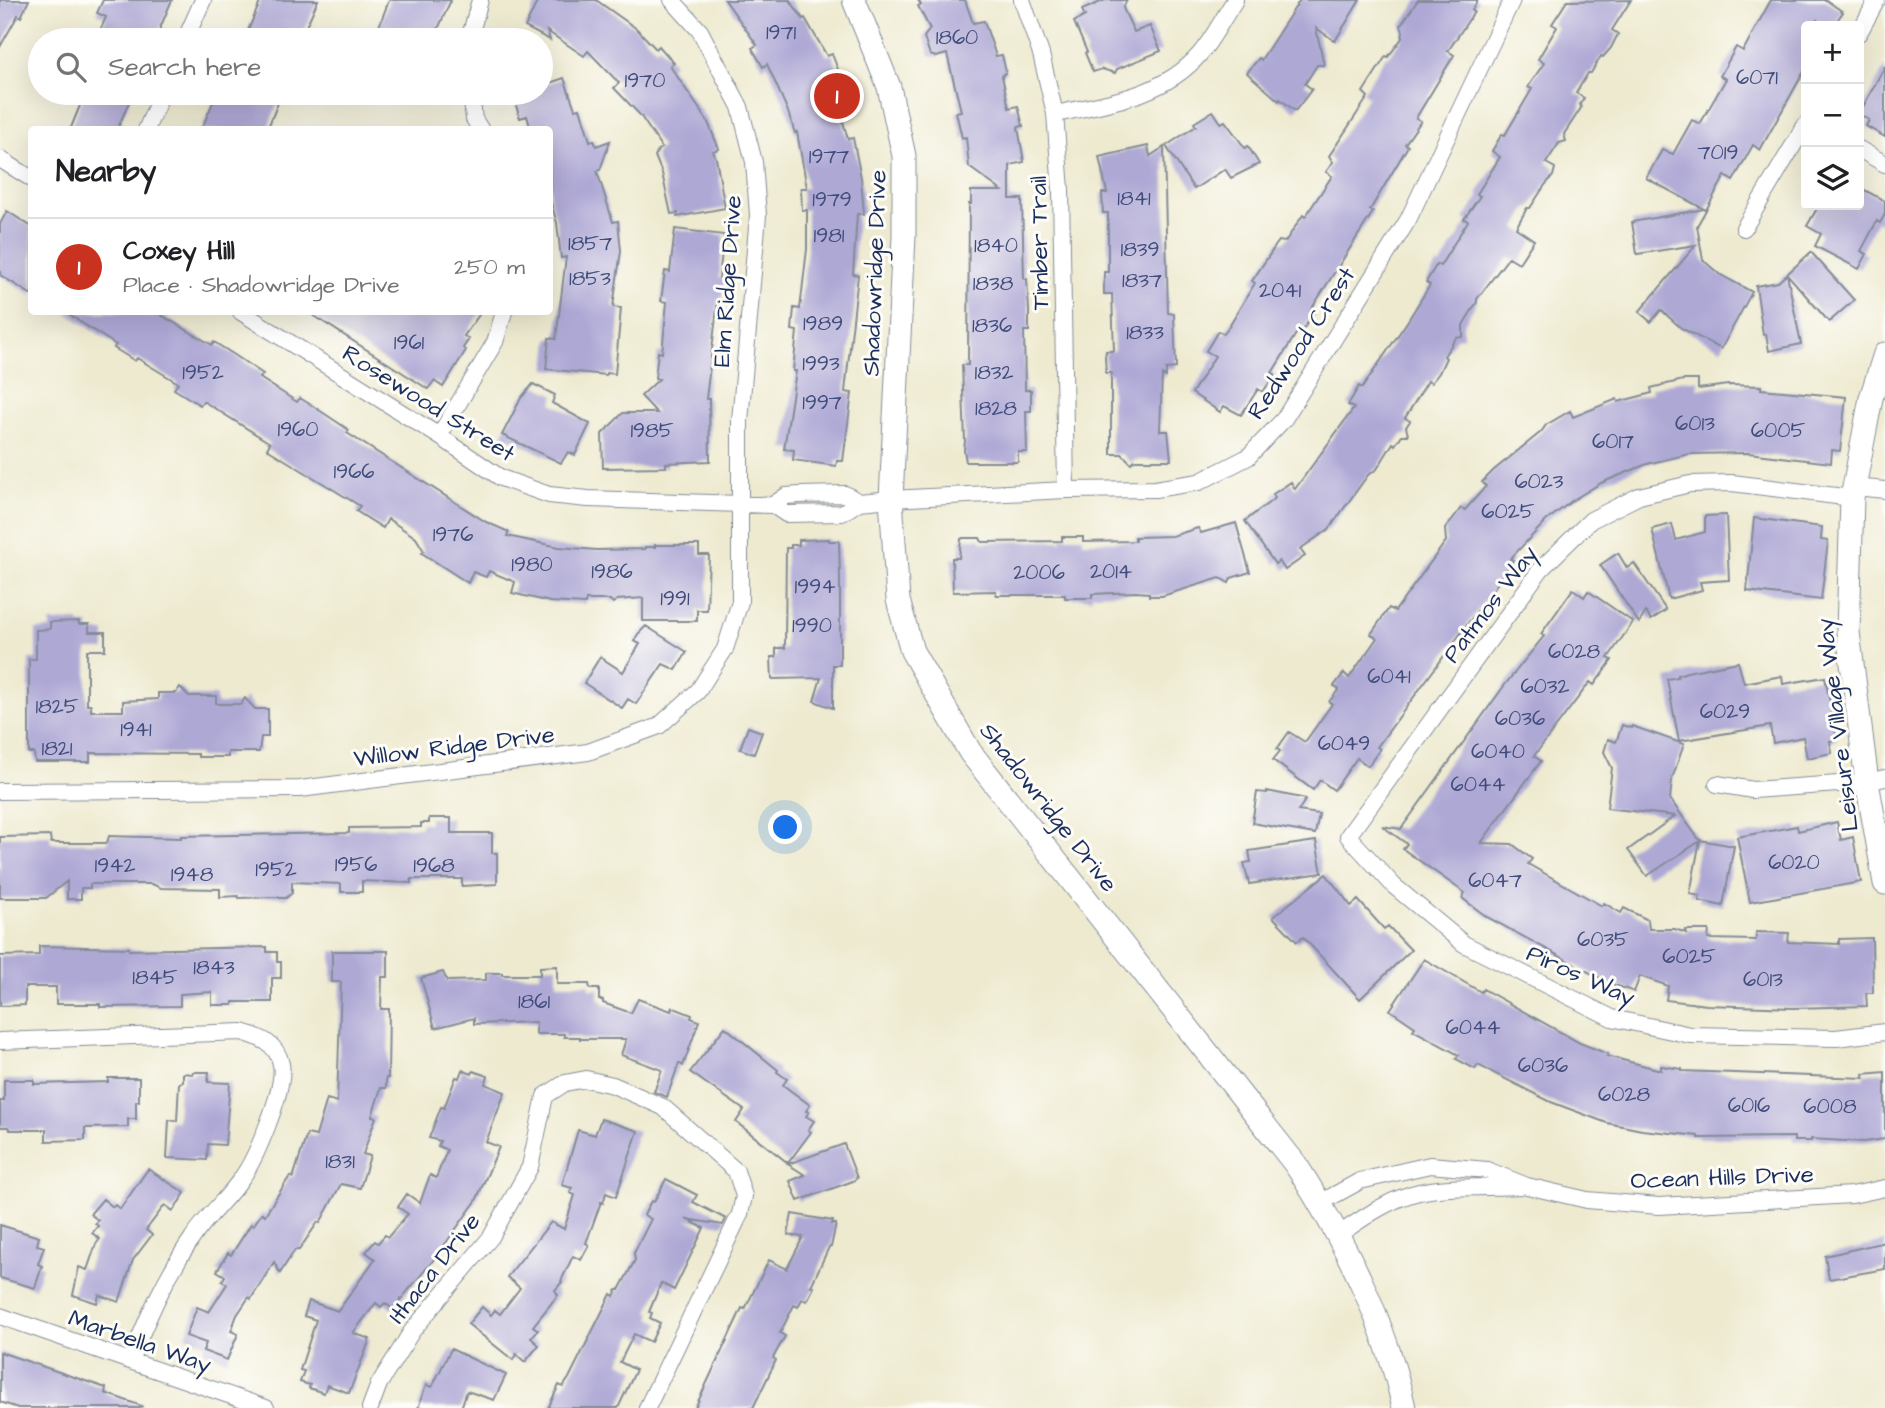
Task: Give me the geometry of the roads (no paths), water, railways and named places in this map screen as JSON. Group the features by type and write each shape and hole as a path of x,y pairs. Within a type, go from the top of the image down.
{"street":[{"path":"190,28 203,0"},
{"path":"472,28 480,0"},
{"name":"Elm Ridge Drive","path":"671,0 700,31 740,107 754,162 758,215 740,421 740,504"},
{"name":"Shadowridge Drive","path":"854,0 889,87 904,156 904,236 891,499 898,600 912,651 970,752 1296,1165 1338,1235 1371,1301 1404,1408"},
{"name":"Timber Trail","path":"1022,0 1041,54 1055,114 1061,190 1066,490"},
{"path":"1055,114 1136,97 1170,79 1199,55 1235,0"},
{"name":"Redwood Crest","path":"891,499 1066,490 1155,489 1199,482 1248,457 1284,419 1408,220 1512,0"},
{"path":"1864,24 1877,0"},
{"path":"148,126 157,105"},
{"path":"472,105 474,119 478,126"},
{"path":"1744,228 1801,132"},
{"path":"1864,152 1885,164"},
{"path":"0,159 28,176"},
{"name":"Rosewood Street","path":"246,315 501,478 549,495 773,505 786,496 800,495 845,494 859,502 891,499"},
{"path":"439,436 495,342 503,315"},
{"name":"Leisure Village Way","path":"1885,354 1871,398 1853,492 1848,632 1876,780 1885,883"},
{"name":"Patmos Way","path":"1348,836 1541,569 1591,520 1639,496 1690,484 1732,483 1853,492 1885,490"},
{"name":"Willow Ridge Drive","path":"0,791 300,789 588,752 659,726 698,691 725,649 740,603 740,504"},
{"path":"1717,784 1753,790 1876,780"},
{"name":"Piros Way","path":"1348,836 1394,887 1464,944 1612,1018 1690,1035 1836,1038 1885,1032"},
{"path":"0,1041 242,1032 262,1038 273,1047 281,1063 281,1080 258,1152 242,1179 194,1236 163,1286 130,1361"},
{"name":"Ithaca Drive","path":"370,1408 379,1384 412,1331 491,1237 530,1167 545,1096 565,1083 586,1079 613,1085 663,1107 736,1171 744,1196 740,1213 647,1408"},
{"path":"1430,1165 1437,1189"},
{"name":"Ocean Hills Drive","path":"1320,1203 1360,1181 1430,1165 1487,1170 1527,1186 1587,1200 1660,1206 1852,1195 1885,1188"},
{"path":"1338,1235 1376,1209 1416,1193 1437,1189 1527,1186"},
{"name":"Marbella Way","path":"0,1316 266,1408"}],"place":[{"name":"Coxey Hill","path":"837,96"}]}
